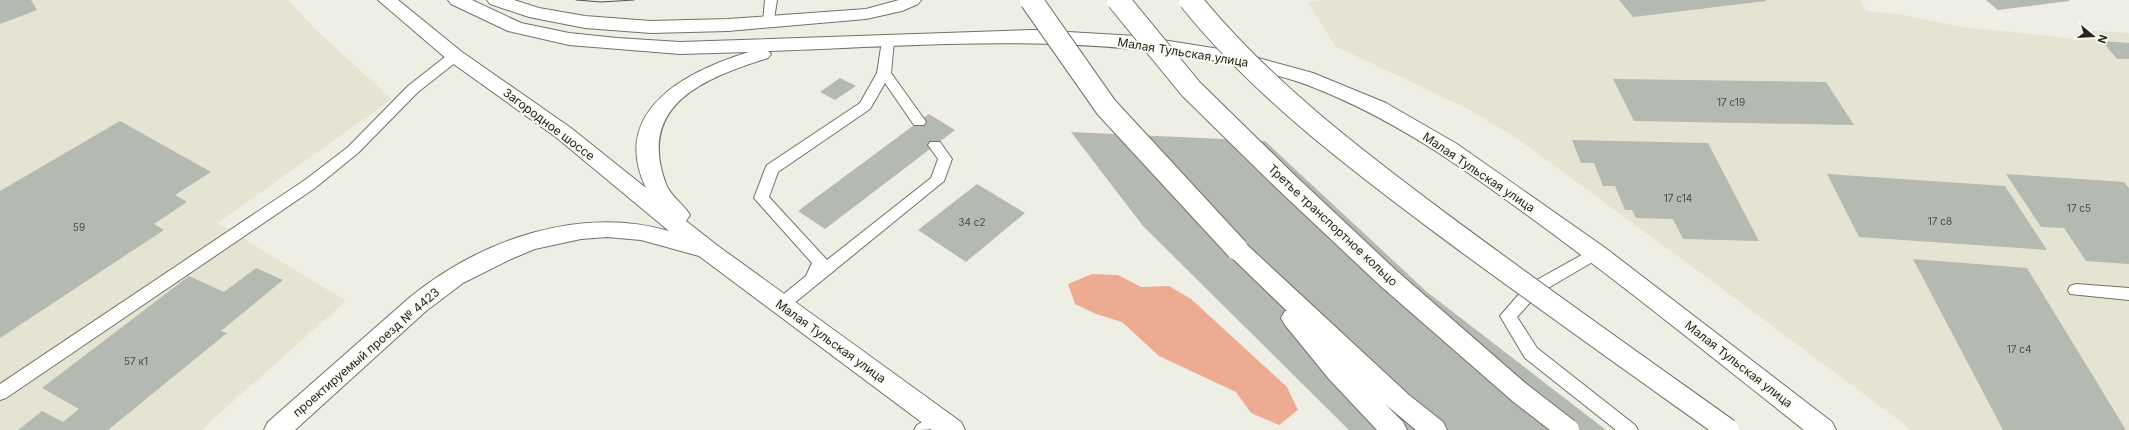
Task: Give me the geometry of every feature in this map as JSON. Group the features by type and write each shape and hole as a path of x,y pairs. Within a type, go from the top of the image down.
{"main road":[{"name":"Загородное шоссе","path":"387,0 455,56 564,133 710,252"},
{"path":"457,0 515,27 569,39 680,48 813,45"},
{"path":"496,0 534,13 585,22 651,27 769,22 866,14 887,11 905,5 912,0"},
{"path":"1031,0 1106,106 1237,249 1338,372 1394,430"},
{"name":"Третье транспортное кольцо","path":"1118,0 1190,89 1286,182 1387,277 1520,393 1568,430"},
{"path":"1190,0 1203,16 1281,95 1375,174 1539,296 1728,430"},
{"name":"Малая Тульская улица","path":"813,45 1033,36 1137,42 1232,57 1306,77 1379,108 1450,149 1596,253 1823,430"},
{"path":"710,252 655,185 647,160 647,138 653,122 676,92 701,75 728,64 762,54 813,45"},
{"name":"проектируемый проезд № 4423","path":"277,430 433,292 475,265 507,251 567,233 631,231 667,238 710,252"},
{"path":"1237,249 1400,402 1434,430"},
{"name":"Малая Тульская улица","path":"710,252 938,427"}],"lane":[{"path":"769,22 771,0"},
{"path":"812,281 820,262 761,198 772,169 865,106 884,73 888,41"},
{"path":"0,393 310,184 353,150 413,89 455,56"},
{"path":"884,73 918,122"},
{"path":"781,305 937,181 945,159 935,145"},
{"path":"1596,253 1532,290 1508,316 1530,353 1629,430"},
{"path":"2076,290 2129,294"}],"shaded area":[{"path":"0,0 288,0 317,31 392,99 218,223 346,301 201,430 0,430"},
{"path":"1323,0 1860,0 1866,11 1898,14 1961,27 2088,40 2080,30 2129,33 2129,430 1912,430 1518,139 1470,110 1335,46 1308,2"},
{"path":"1092,274 1118,275 1141,287 1169,286 1191,299 1287,387 1298,410 1279,425 1251,413 1236,392 1159,356 1122,322 1096,314 1075,304 1068,284"}],"building":[{"path":"0,0 31,0 37,10 0,24"},
{"path":"1619,0 1766,0 1766,1 1633,17"},
{"path":"1986,0 2069,0 2069,1 1998,10"},
{"path":"2102,41 2129,43 2129,59 2117,59"},
{"path":"840,78 856,86 835,100 820,92"},
{"path":"1613,79 1826,82 1854,125 1634,121"},
{"path":"929,114 955,130 825,229 798,211"},
{"path":"120,121 211,172 175,195 187,202 154,224 164,230 0,338 0,191"},
{"path":"1071,132 1265,141 1427,292 1606,430 1349,430 1143,226"},
{"path":"1572,140 1708,143 1759,241 1683,239 1673,219 1636,218 1632,210 1625,210 1615,186 1603,186 1594,163 1581,163"},
{"path":"1827,174 2005,186 2047,250 1859,237"},
{"path":"2006,174 2124,182 2129,188 2129,264 2086,261 2064,228 2041,227"},
{"path":"977,184 1025,213 966,262 918,230"},
{"path":"1913,259 2027,268 2126,430 2003,430"},
{"path":"256,268 283,280 221,331 227,333 108,430 18,430 42,411 63,422 79,409 42,388 189,276 224,292"}],"tram line":[{"path":"576,0 601,2 634,0"}]}
